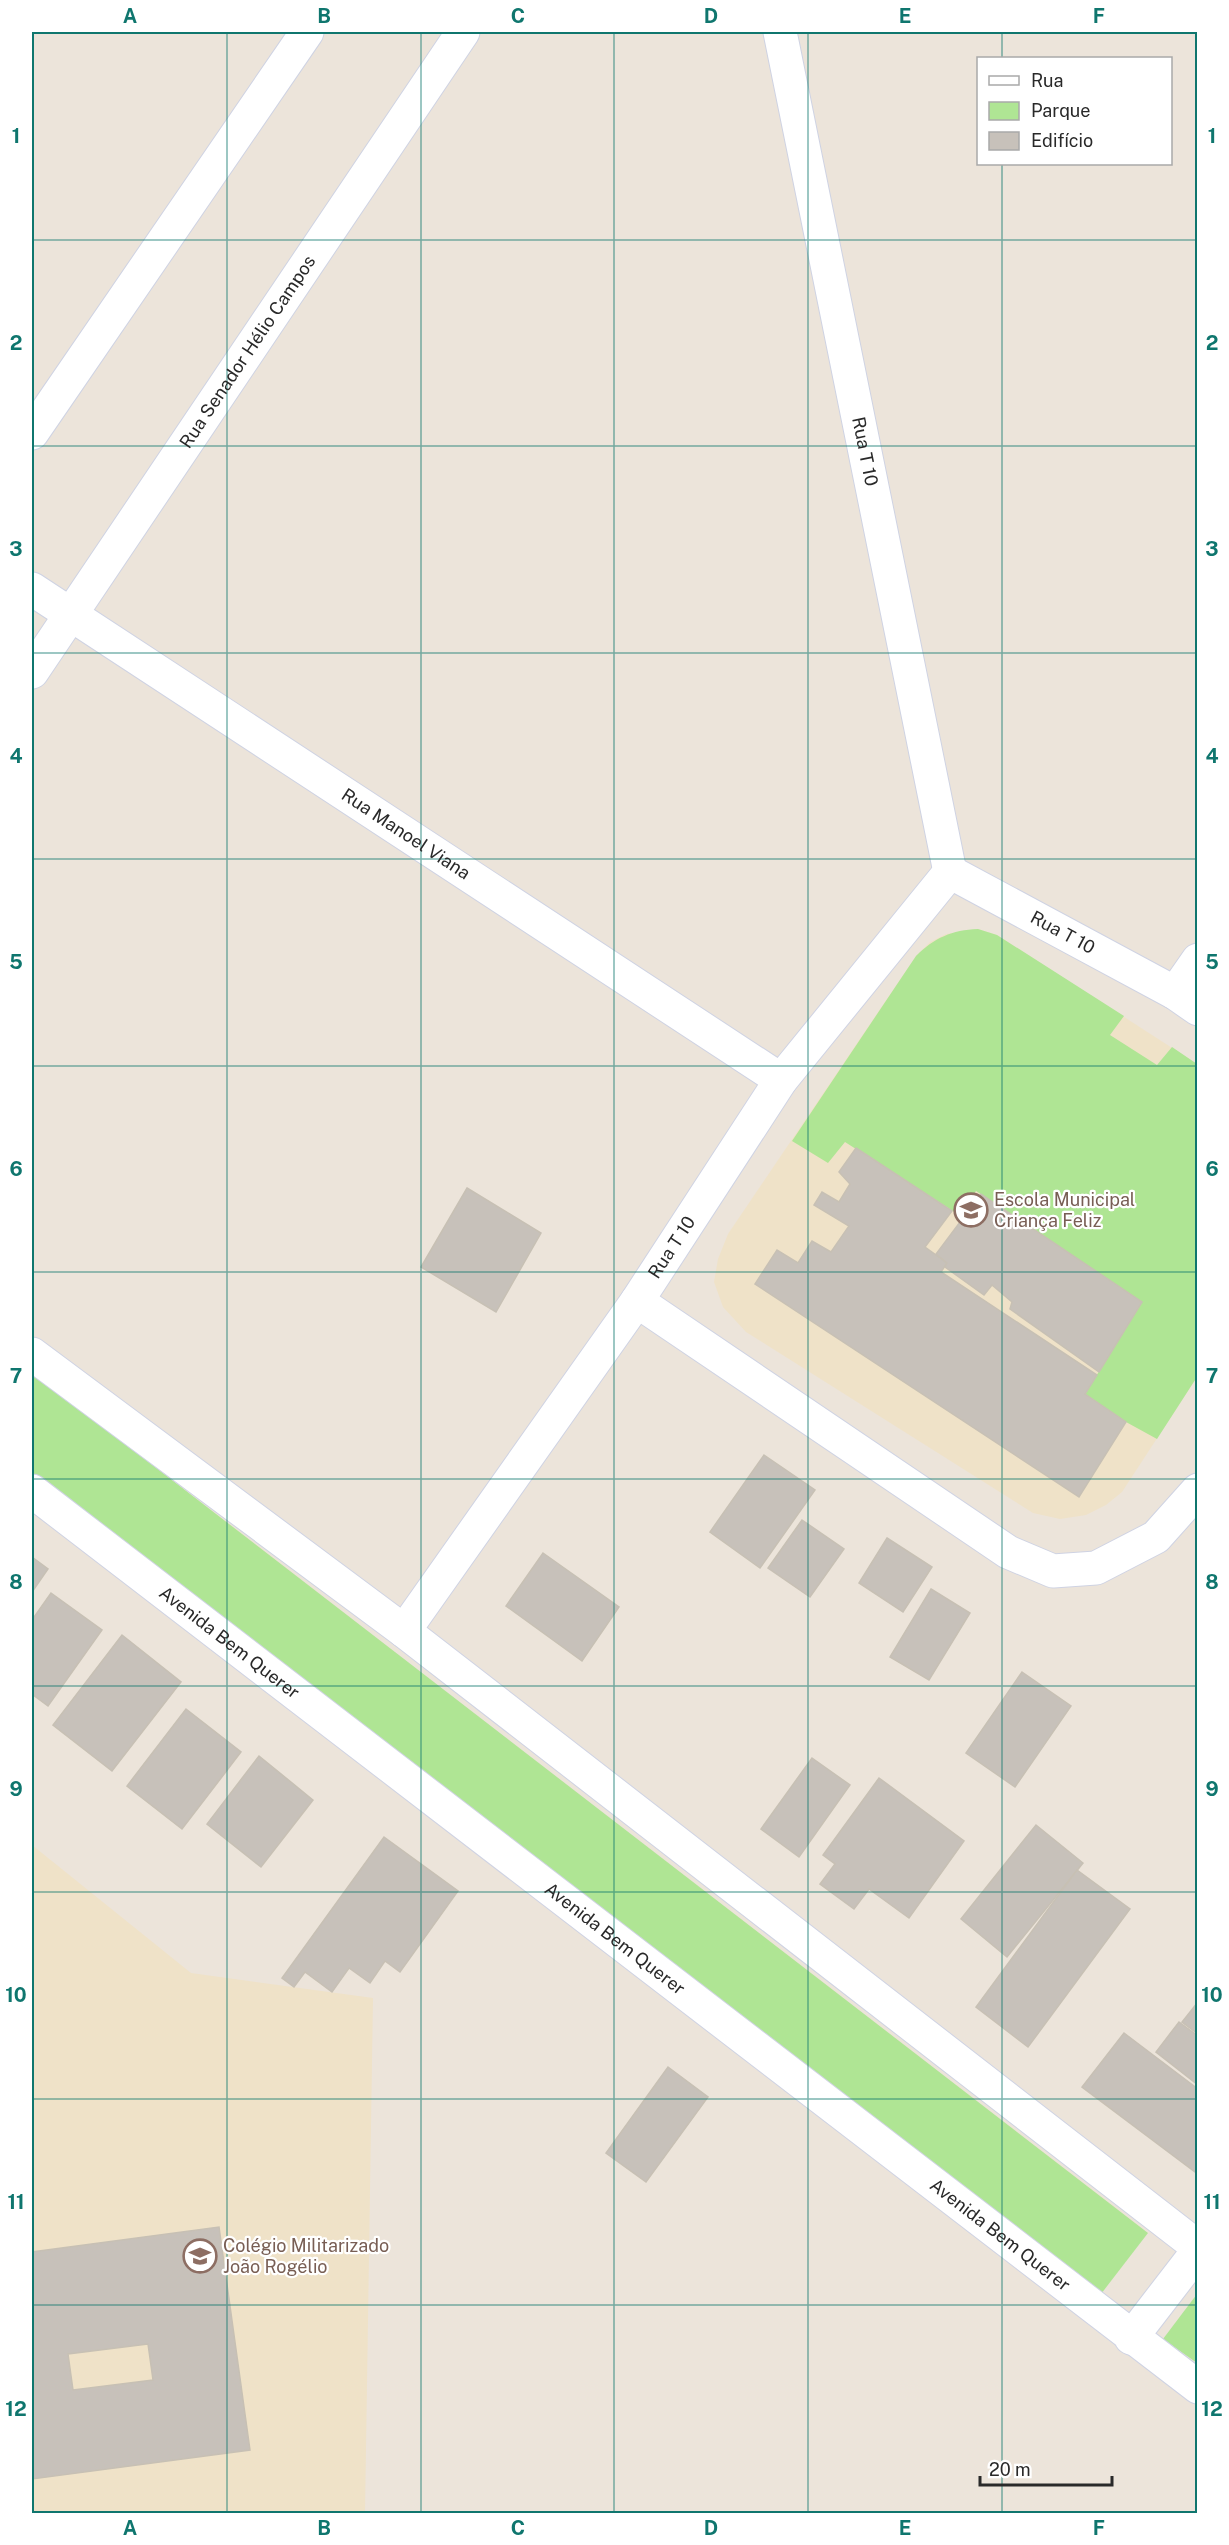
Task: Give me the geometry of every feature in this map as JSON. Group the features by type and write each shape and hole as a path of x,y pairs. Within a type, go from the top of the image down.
{"street":[{"path":"32,432 307,32"},
{"name":"Rua Senador Hélio Campos","path":"32,672 463,32"},
{"name":"Rua T 10","path":"780,32 950,872 1186,1001 1197,960"},
{"name":"Rua Manoel Viana","path":"32,589 781,1080"},
{"name":"Rua T 10","path":"404,1631 637,1301 781,1080 950,872"},
{"path":"637,1301 1008,1552 1053,1571 1096,1568 1156,1538 1197,1490"},
{"path":"32,1354 404,1631 1197,2249 1131,2338"},
{"name":"Avenida Bem Querer","path":"32,1491 1197,2387"}],"shaded area":[{"name":"Escola Municipal Criança Feliz","path":"978,929 997,935 1197,1064 1197,1377 1122,1492 1106,1505 1086,1515 1060,1519 1033,1513 746,1332 723,1307 714,1282 718,1259 728,1234 916,956 930,942 946,934"},
{"name":"Colégio Militarizado João Rogélio","path":"32,1845 191,1973 373,1998 365,2513 32,2513"}],"green space":[{"path":"978,929 997,935 1124,1016 1110,1035 1157,1065 1172,1047 1197,1064 1197,1377 1157,1439 1126,1422 1085,1394 1142,1302 976,1191 959,1215 845,1142 828,1163 792,1141 916,956 944,936"},
{"path":"32,1372 1148,2233 1101,2294 32,1484"},
{"path":"1197,2294 1197,2363 1163,2339"}],"building":[{"path":"856,1148 952,1211 925,1247 947,1263 941,1272 1097,1375 1085,1394 1126,1422 1079,1497 755,1284 777,1250 798,1263 812,1241 831,1252 849,1226 814,1205 822,1192 839,1202 850,1184 839,1172"},
{"path":"467,1188 541,1233 496,1312 421,1267"},
{"path":"981,1194 1142,1302 1099,1372 1010,1309 1012,1302 992,1285 984,1295 945,1267 947,1263 936,1254"},
{"path":"764,1455 815,1490 760,1568 710,1532"},
{"path":"802,1520 844,1549 810,1597 768,1568"},
{"path":"887,1538 932,1567 903,1612 859,1583"},
{"path":"543,1553 619,1607 582,1661 506,1606"},
{"path":"32,1557 48,1569 32,1592"},
{"path":"931,1589 970,1613 929,1680 890,1657"},
{"path":"51,1593 102,1630 48,1706 32,1694 32,1620"},
{"path":"122,1635 181,1682 112,1771 53,1725"},
{"path":"1022,1672 1071,1706 1015,1787 966,1753"},
{"path":"186,1709 241,1752 182,1829 127,1786"},
{"path":"259,1756 313,1800 261,1867 207,1824"},
{"path":"812,1758 850,1785 799,1857 761,1829"},
{"path":"879,1778 964,1841 909,1918 869,1889 854,1909 820,1884 835,1864 823,1855"},
{"path":"1036,1825 1083,1863 1007,1957 961,1919"},
{"path":"384,1837 458,1891 400,1972 385,1961 370,1983 349,1968 332,1992 305,1972 294,1987 282,1978"},
{"path":"1077,1870 1130,1909 1028,2047 976,2007"},
{"path":"1198,2002 1198,2034 1182,2022"},
{"path":"1179,2022 1198,2036 1198,2085 1156,2052"},
{"path":"1124,2033 1198,2089 1198,2168 1195,2172 1082,2087"},
{"path":"668,2067 708,2097 646,2182 606,2153"},
{"path":"219,2227 250,2450 32,2479 32,2252","holes":["148,2344 153,2380 73,2390 68,2354"]}],"place":[{"name":"Escola Municipal Criança Feliz","path":"971,1210"},
{"name":"Colégio Militarizado João Rogélio","path":"200,2256"}]}
